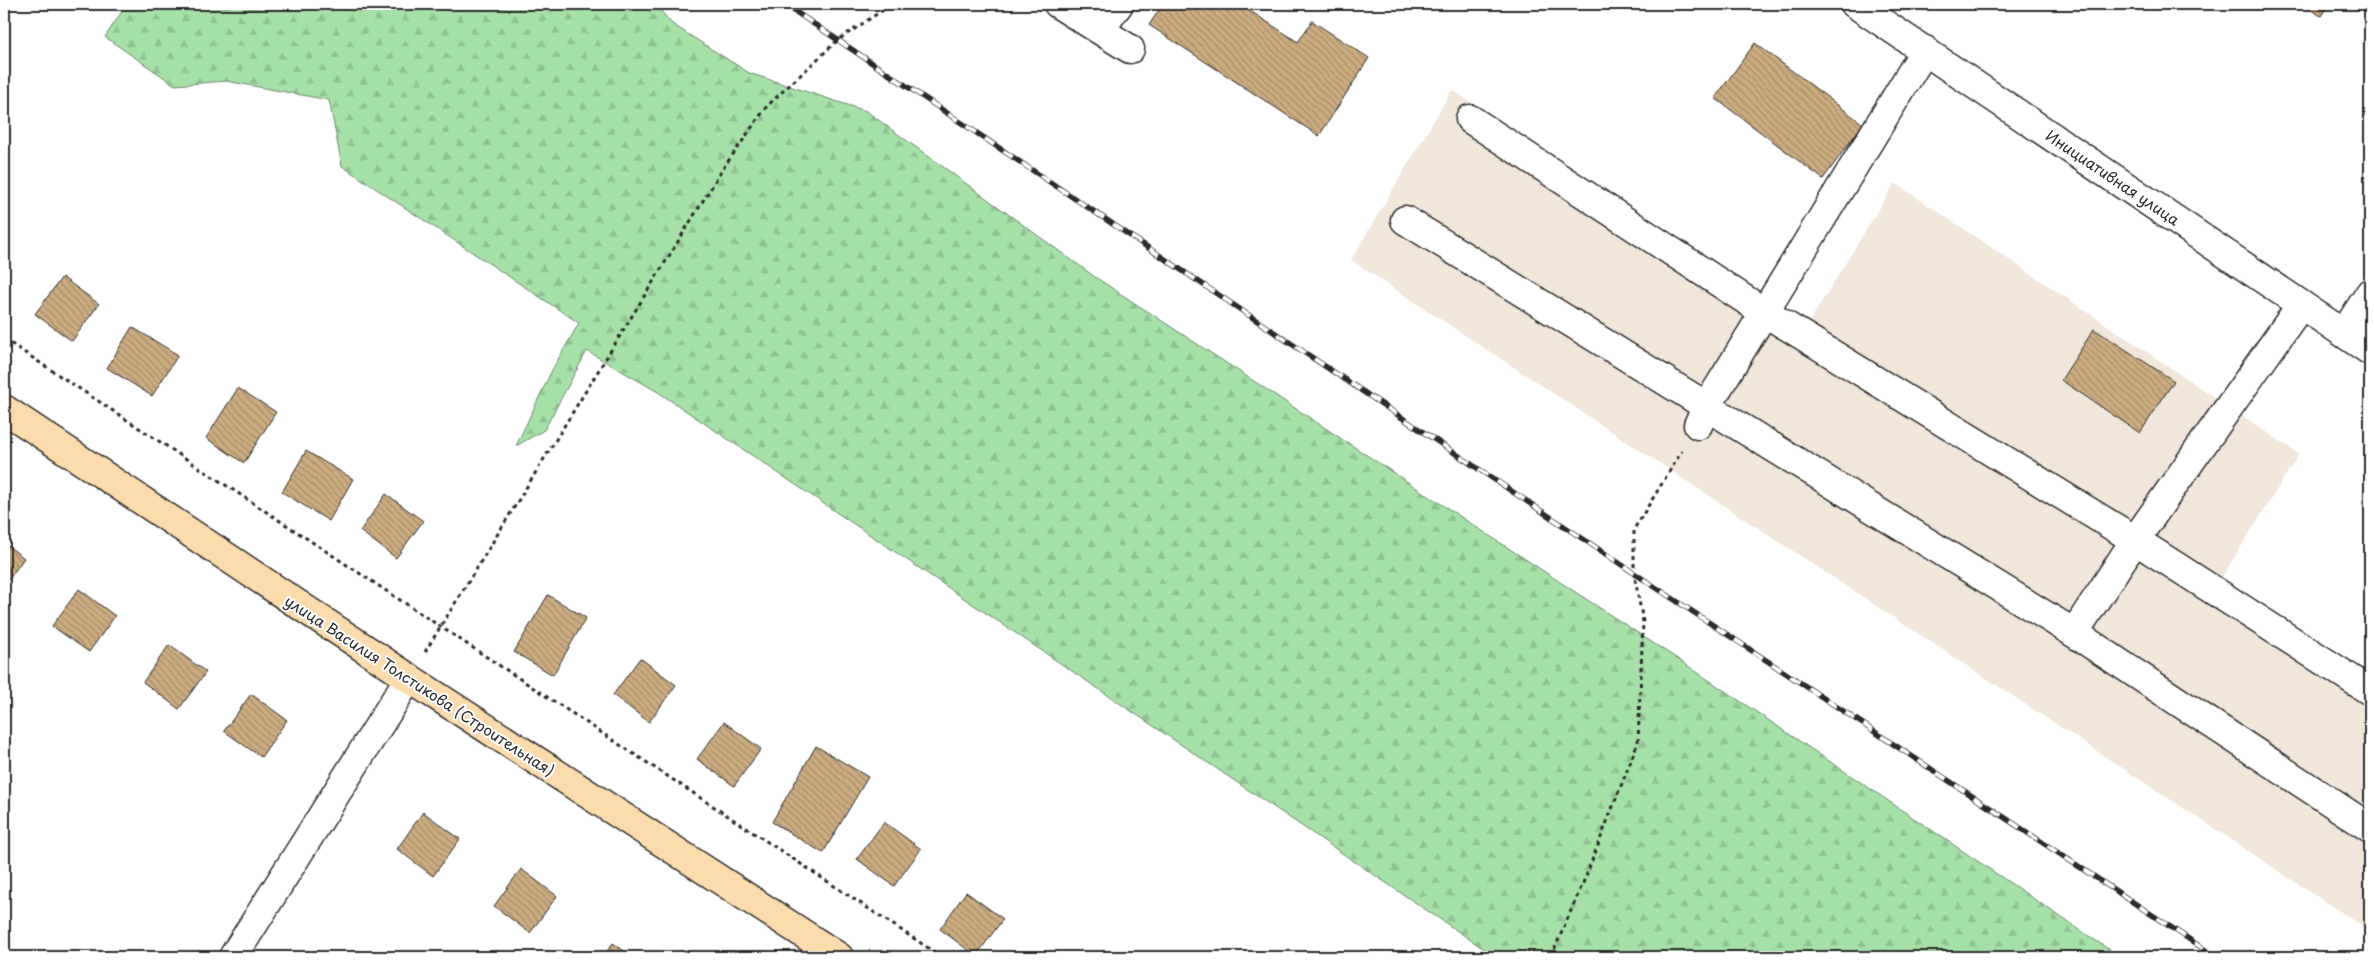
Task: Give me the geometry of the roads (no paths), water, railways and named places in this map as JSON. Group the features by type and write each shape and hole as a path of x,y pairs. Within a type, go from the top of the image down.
{"main road":[{"name":"улица Василия Толстикова (Строительная)","path":"4,409 409,678 839,957"}],"street":[{"path":"1058,4 1130,49"},
{"path":"1100,30 1119,4"},
{"name":"Инициативная улица","path":"1855,4 2370,351"},
{"path":"1702,415 1925,50"},
{"path":"1470,119 1764,312 2136,540 2370,691"},
{"path":"1405,220 1702,415 2074,633 2370,828"},
{"path":"2344,333 2370,293"},
{"path":"2074,633 2136,540 2301,305"},
{"path":"234,957 409,678"}],"railway":[{"path":"784,4 1634,573 2216,957"}]}
